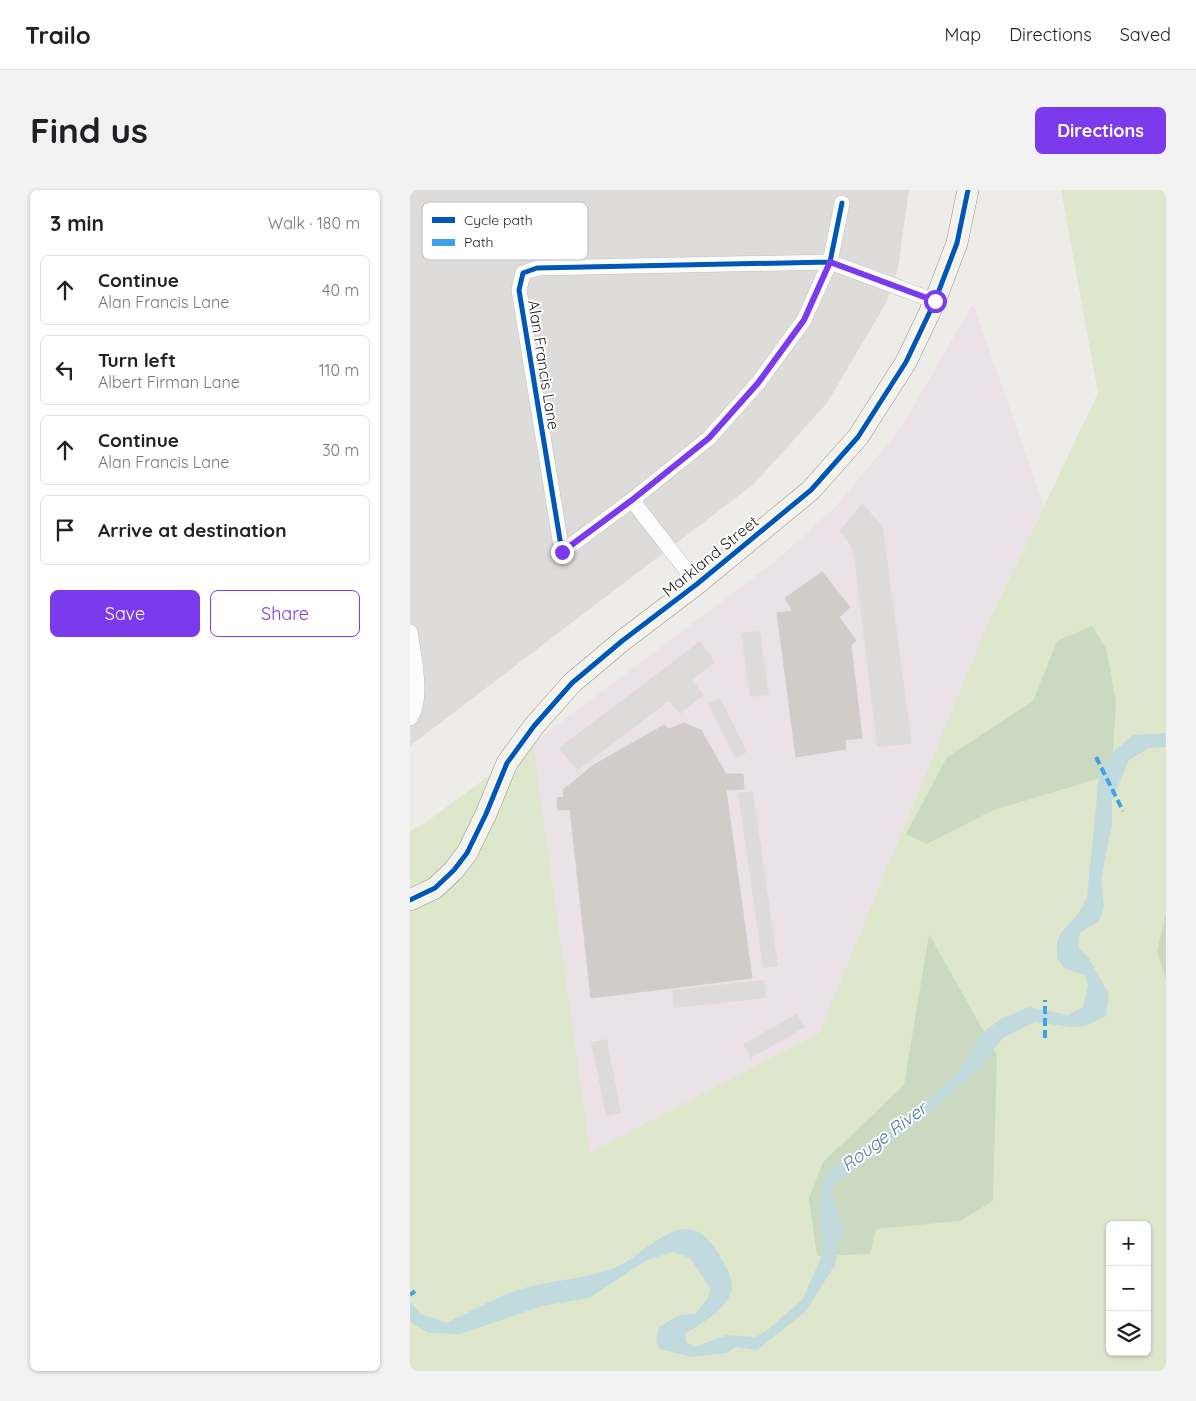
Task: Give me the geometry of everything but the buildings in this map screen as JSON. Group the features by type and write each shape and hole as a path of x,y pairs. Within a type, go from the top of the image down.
{"street":[{"name":"Markland Street","path":"410,900 435,888 463,858 486,814 507,764 534,726 572,682 697,584 811,490 858,437 906,362 935,301 957,243 968,190"},
{"path":"697,584 632,500 709,438 758,383 804,320 830,262 842,203"},
{"name":"Alan Francis Lane","path":"632,500 562,552 519,290 523,272 538,268 830,262 935,301"},
{"path":"410,632 417,686 416,703 410,718"}],"shaded area":[{"path":"410,190 909,190 898,268 886,303 827,403 754,484 410,746"},
{"path":"973,303 1044,506 985,630 819,1033 590,1153 533,743 778,559 836,506 901,428"},
{"path":"862,503 883,527 912,744 877,747 854,556 851,546 840,531"},
{"path":"760,631 769,695 750,697 741,633"},
{"path":"700,641 715,662 692,680 704,695 680,714 669,701 577,771 559,748"},
{"path":"720,698 747,752 735,758 708,704"},
{"path":"753,791 778,966 763,968 738,793"},
{"path":"764,980 766,998 674,1008 672,990"},
{"path":"797,1014 805,1027 751,1058 743,1044"},
{"path":"607,1039 621,1113 606,1116 591,1042"}],"green space":[{"path":"1061,190 1166,190 1166,1371 410,1371 410,831 425,823 533,743 590,1152 819,1033 985,630 1098,393"},
{"path":"1092,626 1106,648 1116,701 1113,755 1097,779 991,811 927,844 906,834 947,757 1033,701 1057,641"},
{"path":"1166,912 1166,980 1157,952"},
{"path":"929,934 997,1055 993,1201 960,1221 876,1229 870,1254 817,1256 809,1198 823,1162 904,1085"}],"water":[{"name":"Rouge River","path":"1166,733 1166,747 1149,748 1129,760 1112,800 1112,824 1101,880 1104,907 1099,921 1081,932 1078,939 1079,948 1088,957 1109,994 1106,1016 1085,1026 1071,1027 1035,1022 1003,1038 978,1069 930,1113 838,1181 831,1190 843,1229 835,1265 805,1312 757,1350 735,1347 727,1353 692,1357 660,1349 656,1342 659,1327 679,1315 695,1314 708,1298 710,1288 690,1258 673,1252 647,1260 589,1298 542,1306 460,1334 429,1333 410,1322 410,1302 421,1314 446,1323 515,1291 541,1284 593,1275 619,1266 664,1236 683,1229 693,1230 711,1242 724,1263 732,1286 730,1295 718,1311 685,1334 686,1342 694,1347 727,1335 755,1337 765,1332 803,1299 823,1253 820,1204 824,1179 833,1166 857,1155 926,1103 962,1067 982,1033 1001,1019 1029,1007 1068,1015 1083,1007 1088,986 1086,976 1064,968 1057,958 1057,943 1061,932 1080,912 1087,897 1099,776 1111,754 1133,735"}],"marked path":[{"path":"1096,757 1123,811"},
{"path":"1045,1000 1045,1038"},
{"path":"410,1295 415,1291"}],"cycle path":[{"path":"410,900 435,888 454,870 467,853 486,814 507,763 534,726 572,683 622,641 697,584 811,490 858,437 906,362 935,301 957,243 968,190"},
{"path":"842,203 830,262 804,320 758,383 709,438 632,500 562,552 519,290 523,273 537,268 830,262 935,301"}],"route":[{"path":"562,552 632,500 709,438 758,383 804,320 830,262 935,301"}]}
